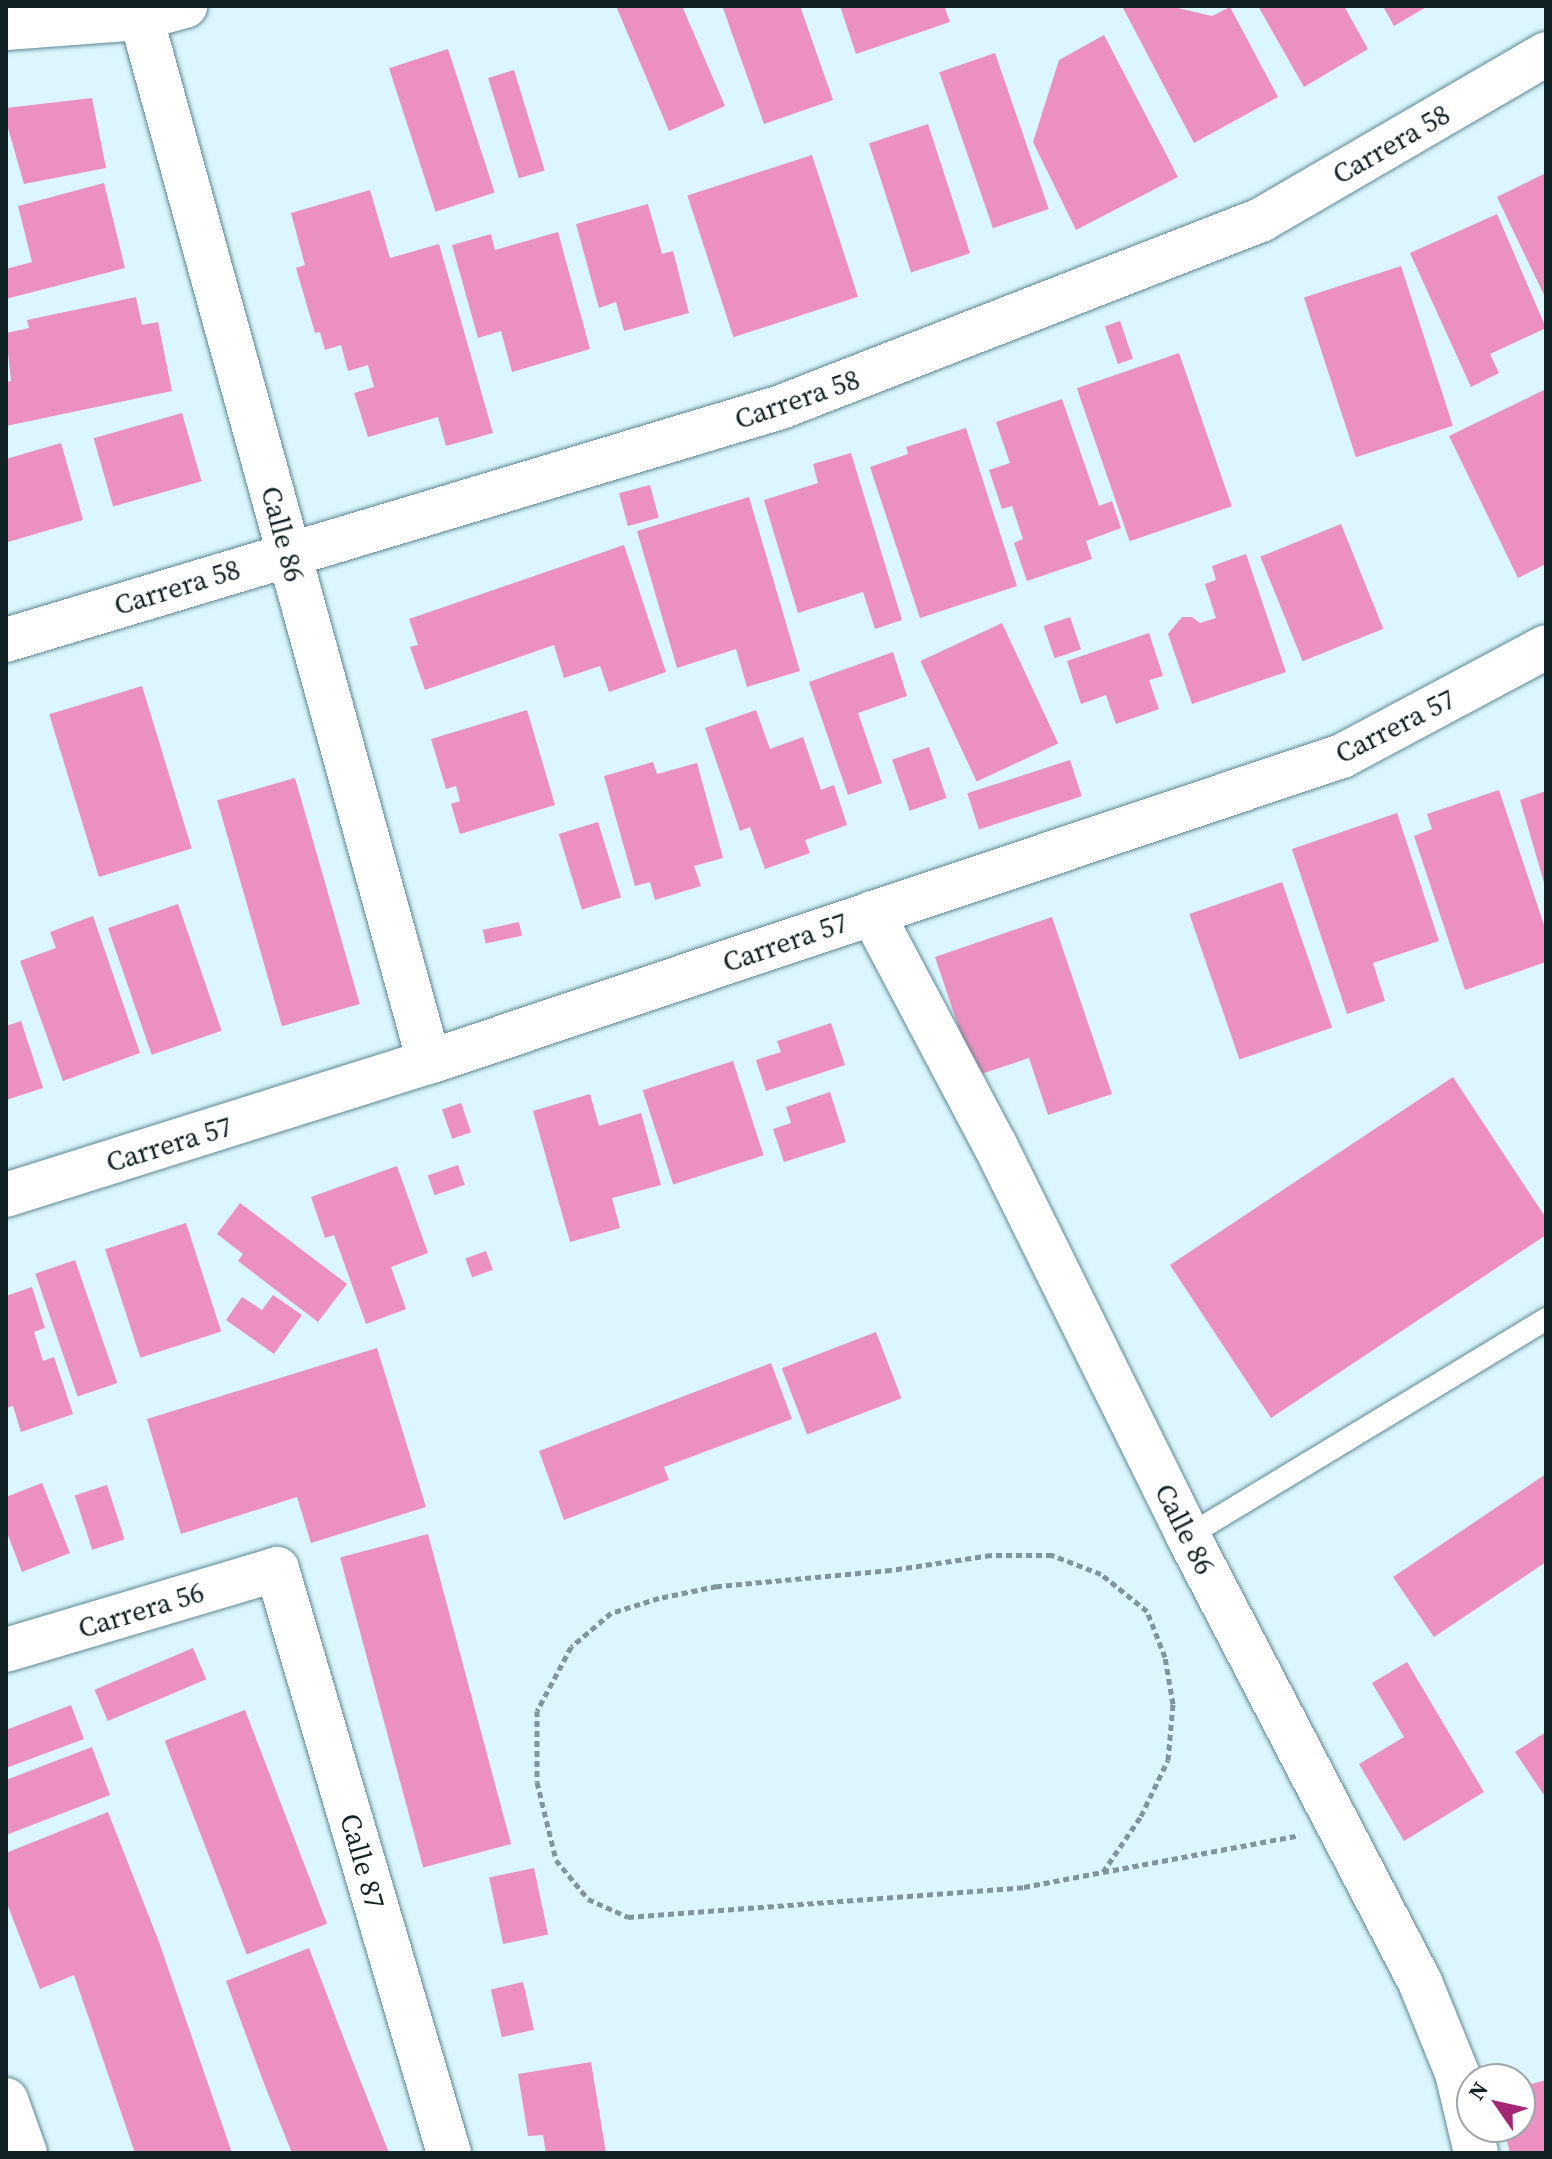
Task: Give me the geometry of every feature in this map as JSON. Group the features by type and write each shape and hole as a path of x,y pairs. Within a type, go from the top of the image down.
{"street":[{"path":"6,28 185,6"},
{"name":"Calle 86","path":"139,12 429,1062"},
{"name":"Carrera 58","path":"6,640 781,407 1261,220 1546,54"},
{"name":"Carrera 57","path":"6,1195 429,1062 1342,756 1546,647"},
{"name":"Calle 86","path":"872,913 995,1145 1188,1536 1420,1982 1457,2073 1476,2153"},
{"name":"Carrera 56","path":"6,1650 277,1569"},
{"name":"Calle 87","path":"277,1569 449,2153"},
{"path":"6,2100 25,2153"}],"lane":[{"path":"1188,1536 1546,1319"}],"path":[{"path":"1103,1872 1141,1816 1168,1760 1173,1704 1165,1657 1147,1611 1101,1574 1052,1555 991,1555 891,1570 717,1586 659,1598 611,1613 571,1647 537,1711 537,1782 556,1860 588,1899 628,1917 1024,1887 1103,1872 1340,1827"}],"building":[{"path":"616,6 682,6 725,106 669,131"},
{"path":"800,6 833,100 764,124 723,8"},
{"path":"840,6 944,6 950,22 856,54"},
{"path":"1122,6 1169,6 1212,16 1230,7 1278,97 1194,143"},
{"path":"1258,6 1344,6 1368,49 1304,87"},
{"path":"1383,6 1428,6 1394,26"},
{"path":"1104,35 1178,177 1076,230 1033,142 1059,60"},
{"path":"448,49 495,193 436,212 389,68"},
{"path":"995,53 1049,209 993,228 939,72"},
{"path":"514,70 545,170 519,178 488,78"},
{"path":"92,98 106,168 24,184 6,121 6,108"},
{"path":"928,124 970,253 911,273 869,143"},
{"path":"812,155 858,297 733,337 687,195"},
{"path":"1546,173 1546,299 1497,197"},
{"path":"104,183 125,268 6,299 6,269 32,262 18,206"},
{"path":"370,190 390,258 439,244 493,433 446,446 438,417 368,437 354,393 374,387 368,365 348,371 341,345 325,350 320,332 315,333 296,268 305,265 291,213"},
{"path":"648,204 662,254 673,251 689,313 624,331 616,302 599,308 576,224"},
{"path":"1497,214 1546,328 1490,354 1499,373 1471,387 1410,253"},
{"path":"558,232 590,349 512,372 501,331 478,338 452,245 491,234 495,250"},
{"path":"1401,266 1453,426 1356,457 1304,298"},
{"path":"136,297 142,325 158,322 172,391 6,426 6,382 11,381 6,333 29,328 27,320"},
{"path":"1120,321 1133,359 1118,364 1105,326"},
{"path":"1179,353 1232,506 1130,541 1077,388"},
{"path":"1546,389 1546,564 1518,578 1449,436"},
{"path":"1062,399 1099,506 1112,501 1121,528 1086,541 1092,559 1027,581 1014,543 1023,539 1012,506 1002,509 989,470 1010,463 996,422"},
{"path":"182,413 202,481 113,507 94,438"},
{"path":"966,428 1017,586 920,618 870,467 908,454 906,447"},
{"path":"61,443 83,520 8,542 6,459"},
{"path":"851,453 902,620 875,629 863,592 798,613 764,500 818,483 813,464"},
{"path":"650,485 659,518 628,526 619,493"},
{"path":"749,497 800,671 747,687 736,649 677,668 637,531"},
{"path":"1341,524 1383,629 1303,661 1260,557"},
{"path":"624,545 666,672 609,692 600,666 564,678 554,645 425,690 410,647 418,645 409,619"},
{"path":"1246,554 1286,672 1192,704 1168,634 1182,617 1192,617 1200,623 1216,618 1205,584 1216,580 1212,566"},
{"path":"1070,617 1081,649 1055,658 1044,626"},
{"path":"1002,623 1058,744 977,782 920,661"},
{"path":"1149,633 1163,676 1149,680 1159,709 1116,724 1106,695 1081,704 1067,661"},
{"path":"893,652 907,696 858,713 882,783 848,795 809,682"},
{"path":"142,686 192,849 99,877 49,714"},
{"path":"527,710 555,805 460,834 451,804 460,801 456,786 446,789 431,739"},
{"path":"756,710 770,749 803,737 821,790 834,785 847,825 805,840 810,853 765,869 750,827 740,831 705,728"},
{"path":"929,747 947,798 910,811 892,760"},
{"path":"1070,760 1082,796 979,830 967,793"},
{"path":"653,762 657,774 697,763 723,858 694,866 701,886 655,900 650,882 635,886 604,776"},
{"path":"295,778 360,1004 282,1026 217,800"},
{"path":"1499,790 1546,931 1546,962 1465,990 1414,836 1432,829 1427,814"},
{"path":"1546,791 1546,886 1545,886 1520,800"},
{"path":"1397,813 1439,941 1373,963 1385,1001 1347,1014 1292,849"},
{"path":"598,822 621,898 582,910 559,834"},
{"path":"1282,882 1332,1028 1239,1060 1189,914"},
{"path":"178,904 222,1031 152,1055 108,928"},
{"path":"93,916 140,1053 63,1081 20,961 56,948 50,932"},
{"path":"1052,917 1112,1094 1048,1115 1029,1058 975,1076 935,957"},
{"path":"519,922 522,936 486,943 483,930"},
{"path":"21,1021 43,1088 6,1100 6,1026"},
{"path":"831,1023 845,1065 766,1091 756,1060 781,1052 777,1041"},
{"path":"733,1061 764,1155 673,1185 643,1090"},
{"path":"1453,1077 1546,1218 1546,1235 1271,1418 1170,1265"},
{"path":"830,1092 846,1142 784,1162 773,1129 791,1123 786,1107"},
{"path":"590,1094 599,1126 641,1113 661,1185 612,1198 620,1228 570,1242 533,1111"},
{"path":"461,1103 471,1132 452,1139 442,1110"},
{"path":"458,1165 465,1185 435,1195 428,1175"},
{"path":"397,1166 428,1253 391,1267 406,1309 366,1324 334,1235 325,1238 311,1197"},
{"path":"240,1203 347,1284 318,1322 238,1261 243,1254 217,1234"},
{"path":"186,1223 221,1331 140,1358 105,1249"},
{"path":"486,1251 493,1270 472,1277 465,1259"},
{"path":"75,1260 117,1383 78,1397 35,1274"},
{"path":"32,1287 45,1328 34,1332 43,1361 54,1357 73,1414 21,1432 13,1406 6,1408 6,1296"},
{"path":"273,1295 302,1315 274,1354 226,1320 242,1297 262,1310"},
{"path":"876,1332 901,1398 807,1434 782,1368"},
{"path":"377,1348 426,1507 311,1543 297,1497 181,1534 147,1419"},
{"path":"771,1363 792,1419 664,1467 669,1480 564,1520 539,1451"},
{"path":"1546,1474 1546,1562 1434,1637 1393,1577"},
{"path":"42,1483 70,1553 22,1572 6,1530 6,1497"},
{"path":"107,1485 125,1539 92,1550 75,1496"},
{"path":"428,1534 511,1844 423,1868 340,1558"},
{"path":"193,1648 206,1679 108,1721 95,1690"},
{"path":"1407,1662 1484,1792 1404,1841 1359,1764 1404,1737 1372,1683"},
{"path":"71,1705 84,1739 6,1768 6,1730"},
{"path":"245,1710 327,1924 247,1955 165,1741"},
{"path":"1546,1732 1546,1798 1515,1752"},
{"path":"92,1747 110,1795 6,1835 6,1780"},
{"path":"108,1812 159,1942 232,2153 135,2153 74,1975 40,1989 6,1901 6,1853"},
{"path":"534,1868 548,1935 503,1944 489,1878"},
{"path":"309,1948 389,2153 292,2153 265,2086 226,1981"},
{"path":"523,1982 534,2030 502,2037 491,1989"},
{"path":"591,2062 606,2153 546,2153 543,2135 528,2136 518,2074"},
{"path":"1546,2080 1546,2153 1510,2153 1507,2143 1536,2143 1536,2083"}]}
